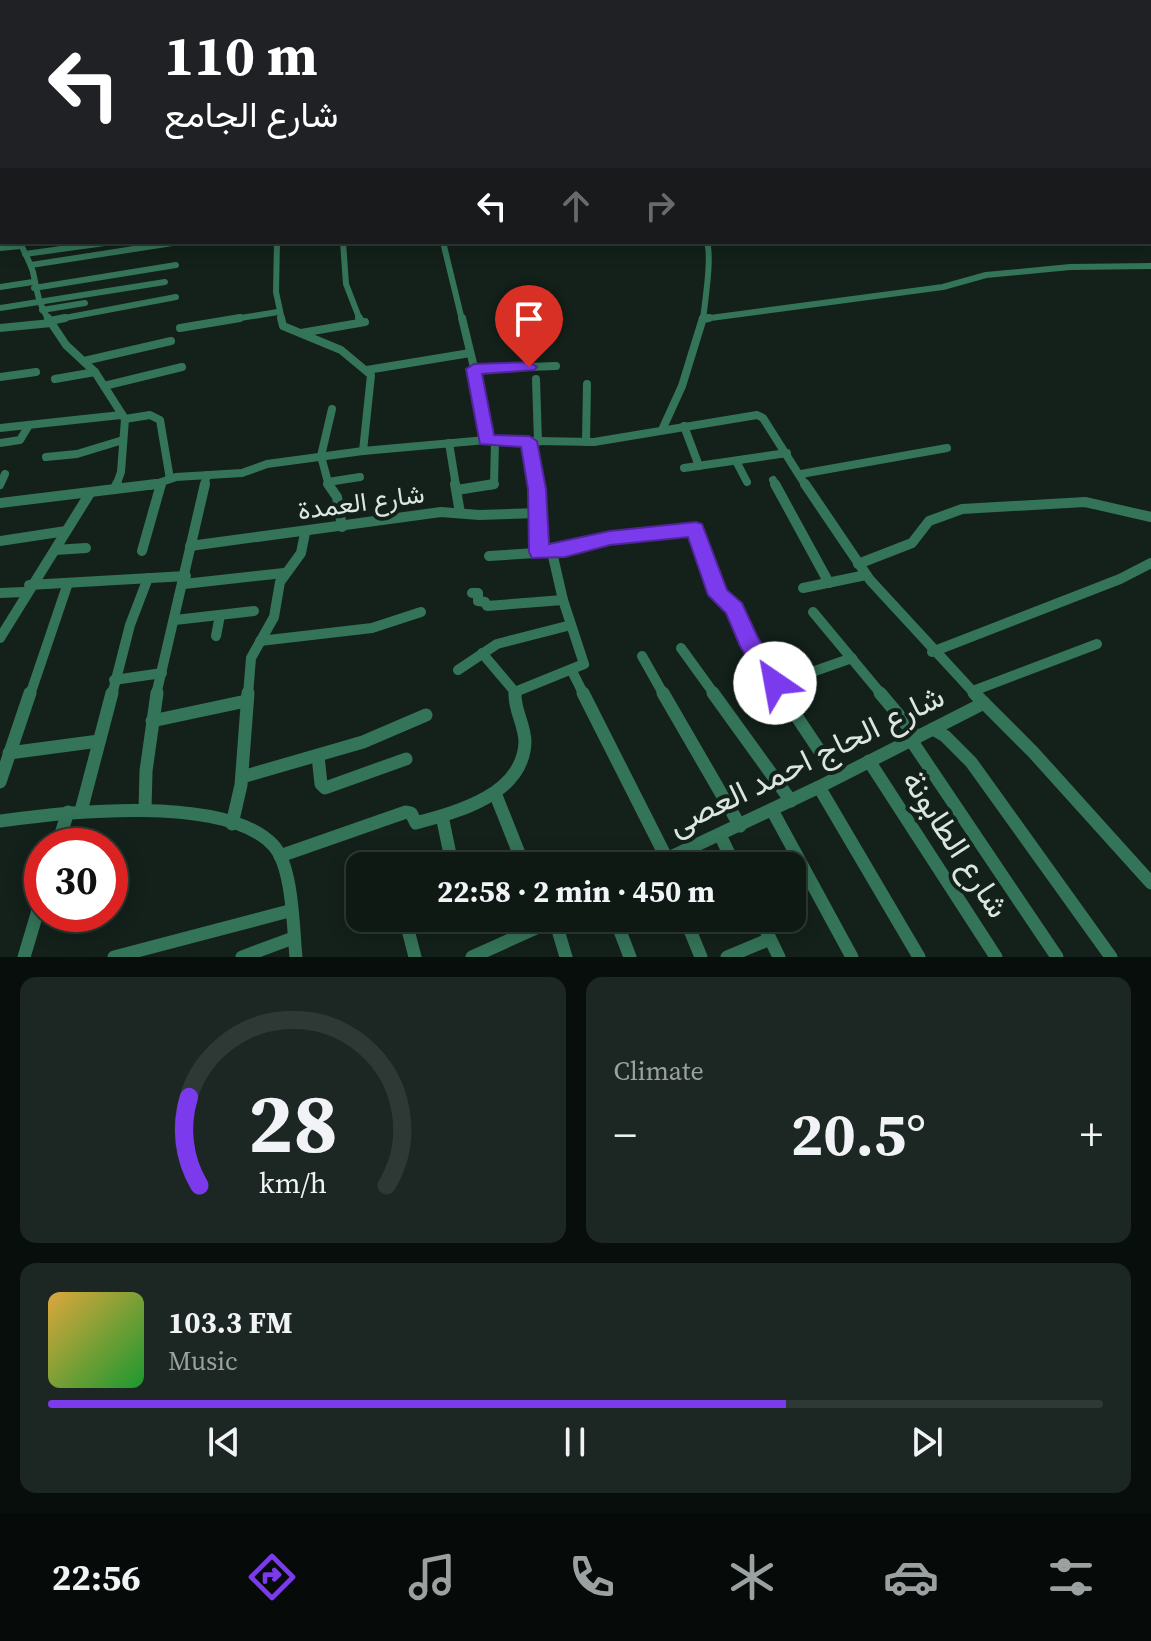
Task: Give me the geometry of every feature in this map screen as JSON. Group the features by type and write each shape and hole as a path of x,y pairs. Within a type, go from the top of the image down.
{"street":[{"path":"0,248 76,244"},
{"path":"31,265 169,244"},
{"path":"277,244 278,312 283,326 291,332 301,333 364,322 346,284 343,244"},
{"path":"443,244 491,440 494,485 457,490"},
{"path":"662,430 682,386 703,319 711,256 708,244"},
{"path":"22,247 31,265 40,306 66,345 95,372 123,417 121,472 115,489"},
{"path":"0,287 176,265"},
{"path":"703,319 943,287 986,275 1081,266 1151,266"},
{"path":"40,306 165,282"},
{"path":"0,328 51,322 176,297"},
{"path":"0,308 85,303"},
{"path":"180,328 278,312"},
{"path":"301,333 341,350 367,370 372,381 363,451"},
{"path":"84,361 171,341"},
{"path":"367,370 470,353"},
{"path":"474,369 556,366"},
{"path":"104,386 182,367"},
{"path":"55,379 95,372"},
{"path":"0,377 30,376"},
{"path":"515,692 581,668 585,661 546,552 538,513 533,442 536,379"},
{"path":"586,442 587,384"},
{"path":"332,409 321,456 328,482 337,497 342,527"},
{"path":"0,428 150,415 160,420 166,481 142,551"},
{"path":"0,503 242,473 267,464 363,451 491,440 586,442 757,415 763,418 787,453 801,474 812,500 866,575 932,652 973,691 1151,883"},
{"path":"0,443 20,440 29,425"},
{"path":"684,426 699,466"},
{"path":"46,457 77,454 123,440"},
{"path":"449,443 460,513"},
{"path":"801,474 947,448"},
{"path":"684,468 787,453"},
{"path":"736,461 747,482"},
{"path":"0,485 5,474"},
{"path":"145,810 152,721 207,475"},
{"path":"328,482 360,477"},
{"path":"773,480 829,583"},
{"path":"0,638 26,588 55,550 90,493"},
{"path":"858,564 912,543 929,521 962,509 1085,502 1151,517"},
{"name":"شارع العمدة","path":"190,546 305,533 431,513 538,513"},
{"path":"489,556 546,552 610,538 691,528 698,532 718,595 735,608 755,653 837,777"},
{"path":"0,541 66,531"},
{"path":"232,824 242,777 248,670 274,617 284,573 301,553 305,533"},
{"path":"55,550 86,548"},
{"path":"932,652 1120,579 1151,563"},
{"path":"0,593 68,583 148,578 185,580 284,573"},
{"path":"803,588 866,575"},
{"path":"66,828 99,741 114,680 148,578"},
{"path":"0,782 68,583"},
{"path":"472,593 478,593 478,602 485,602 487,606 563,600"},
{"path":"175,620 254,611"},
{"path":"260,641 372,628 421,612"},
{"path":"813,612 914,738 1057,957"},
{"path":"216,636 220,615"},
{"path":"458,670 482,653 511,639 571,625"},
{"path":"973,691 1097,644"},
{"path":"681,648 791,801"},
{"path":"280,856 406,812 411,813 415,823 442,816 495,793 515,772 524,752 524,731 514,699 515,692 482,653"},
{"path":"642,656 740,826"},
{"path":"812,672 852,658"},
{"path":"572,671 656,852"},
{"path":"114,680 162,673"},
{"path":"152,721 246,701"},
{"name":"شارع الحاج احمد العصى","path":"684,852 984,703"},
{"path":"242,777 379,737 426,715"},
{"path":"933,729 971,762 1111,957"},
{"path":"9,753 99,741"},
{"path":"318,756 321,784 325,788 406,759"},
{"name":"شارع الطابونة","path":"869,761 996,957"},
{"path":"819,787 919,957"},
{"path":"495,793 518,852"},
{"path":"0,821 74,812 145,810 232,824 266,838 280,856 296,957"},
{"path":"772,810 852,957"},
{"path":"442,816 450,852"},
{"path":"720,835 728,852"},
{"path":"114,957 289,911"},
{"path":"24,957 32,932"},
{"path":"409,932 415,957"},
{"path":"472,957 492,953 530,932"},
{"path":"556,932 566,957"},
{"path":"620,932 630,957"},
{"path":"691,932 701,957"},
{"path":"767,932 779,957"},
{"path":"242,957 293,938"},
{"path":"727,957 770,939"}],"route":[{"path":"529,367 474,369 486,440 529,441 537,489 539,552 565,550 610,538 696,529 718,595 735,608 748,640 775,683"}]}
